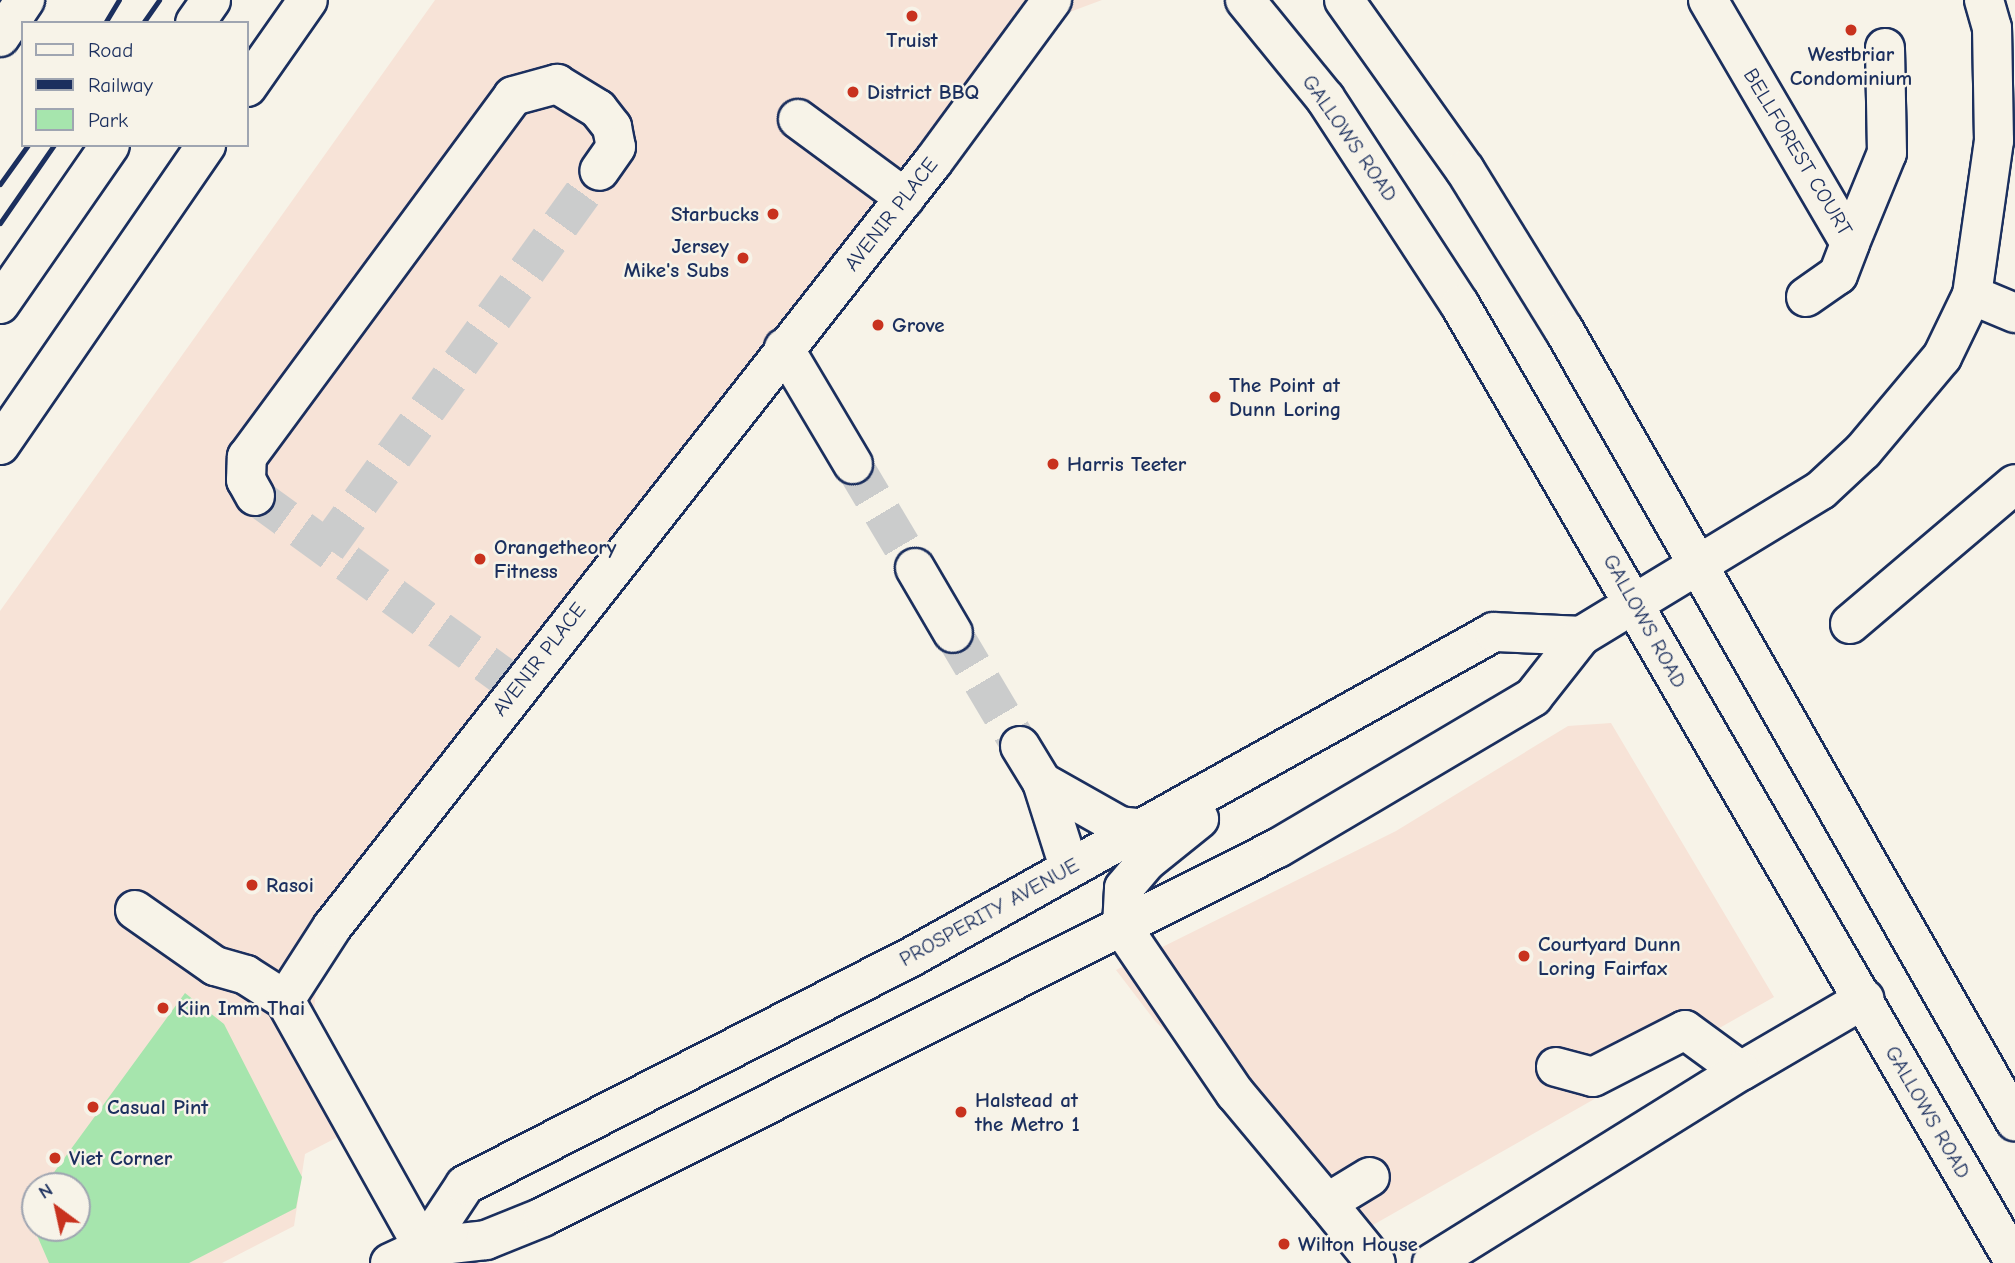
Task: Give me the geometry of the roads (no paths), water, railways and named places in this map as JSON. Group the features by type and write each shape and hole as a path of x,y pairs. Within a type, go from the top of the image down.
{"main road":[{"path":"0,37 25,0"},
{"path":"196,21 211,0"},
{"path":"248,86 308,0"},
{"name":"AVENIR PLACE","path":"285,1000 332,927 784,348 905,198 1052,0"},
{"name":"GALLOWS ROAD","path":"1245,0 1387,189 1634,603 2015,1262"},
{"path":"1345,0 1465,170 1700,564 2015,1121"},
{"name":"BELLFOREST COURT","path":"1708,0 1850,243"},
{"path":"135,910 215,966 246,975 285,1000 415,1258 486,1240 543,1217 1278,848 1533,697 1581,636 1821,491 1863,451 1942,357 1972,295 1994,141 1992,28 1984,0"},
{"name":"BELLFOREST COURT","path":"1850,243 1887,153 1885,48"},
{"path":"255,496 246,480 247,457 513,96 557,84 598,109 612,127 616,147 599,171"},
{"path":"798,119 905,198"},
{"path":"0,304 109,147"},
{"path":"0,445 205,147"},
{"path":"1806,297 1838,275 1850,243"},
{"path":"1972,295 2015,313"},
{"path":"784,348 853,464"},
{"path":"1850,624 2015,484"},
{"path":"915,568 953,633"},
{"name":"PROSPERITY AVENUE","path":"415,1258 466,1185 913,956 1494,632 1581,636"},
{"path":"1020,746 1042,782 1069,867"},
{"path":"1290,747 1146,861 1125,888 1122,927 1235,1093 1376,1263"},
{"path":"1042,782 1120,826 1144,829"},
{"path":"1432,1263 1741,1071 1864,999"},
{"path":"1556,1067 1593,1077 1685,1030 1741,1071"},
{"path":"1327,1203 1370,1177"}],"tunnel":[{"path":"327,548 599,171"},
{"path":"853,464 915,568"},
{"path":"255,496 518,687"},
{"path":"953,633 1020,746"}],"railway":[{"path":"106,21 119,0"},
{"path":"144,21 159,0"},
{"path":"0,184 27,147"},
{"path":"0,223 53,147"}],"place":[{"name":"Truist","path":"912,16"},
{"name":"Westbriar Condominium","path":"1851,30"},
{"name":"District BBQ","path":"853,92"},
{"name":"Starbucks","path":"773,214"},
{"name":"Jersey Mike's Subs","path":"743,258"},
{"name":"Grove","path":"878,325"},
{"name":"The Point at Dunn Loring","path":"1215,397"},
{"name":"Harris Teeter","path":"1053,464"},
{"name":"Orangetheory Fitness","path":"480,559"},
{"name":"Rasoi","path":"252,885"},
{"name":"Courtyard Dunn Loring Fairfax","path":"1524,956"},
{"name":"Kiin Imm Thai","path":"163,1008"},
{"name":"Casual Pint","path":"93,1107"},
{"name":"Halstead at the Metro 1","path":"961,1112"},
{"name":"Viet Corner","path":"55,1158"},
{"name":"Wilton House","path":"1284,1244"}]}
